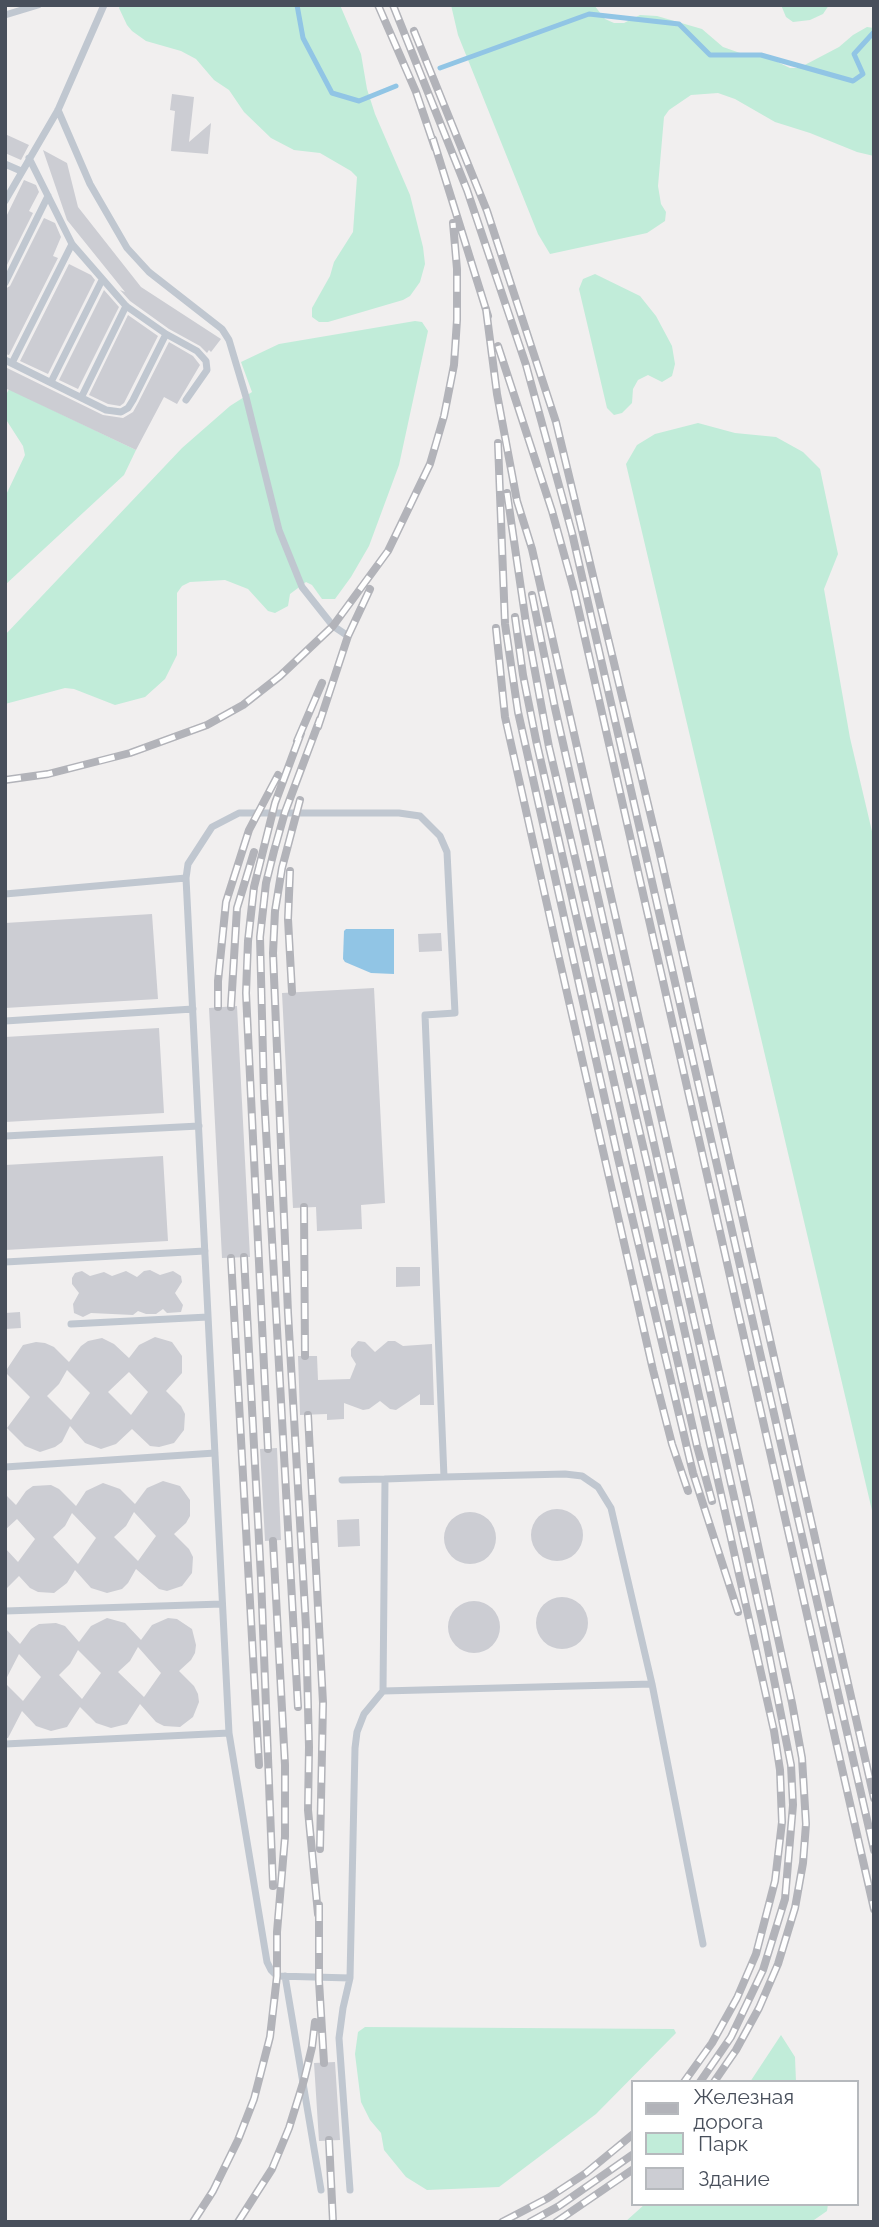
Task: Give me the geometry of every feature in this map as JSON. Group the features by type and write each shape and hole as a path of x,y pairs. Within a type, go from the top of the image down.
{"lane":[{"path":"5,15 38,5"},
{"path":"5,201 58,110 104,5"},
{"path":"58,110 90,184 127,248 149,272 222,329 229,340 279,530 302,587 333,626 348,636"},
{"path":"29,158 72,244 102,280 126,306 166,334 197,351 206,360 207,370 186,400"},
{"path":"5,164 21,171"},
{"path":"5,282 48,196"},
{"path":"72,244 9,361 114,412 128,408 166,334"},
{"path":"51,382 102,280"},
{"path":"82,396 126,306"},
{"path":"350,1978 277,1976 267,1962 229,1733 186,878 188,864 212,827 239,813 399,813 420,816 440,836 447,852 455,1013 425,1014 444,1477"},
{"path":"5,894 186,878"},
{"path":"5,1021 192,1009"},
{"path":"5,1136 199,1126"},
{"path":"5,1262 205,1251"},
{"path":"71,1324 208,1317"},
{"path":"5,1467 215,1453"},
{"path":"342,1480 565,1474 582,1476 598,1487 611,1508 652,1684 703,1944"},
{"path":"350,2190 339,2038 350,1978 355,1748 364,1714 383,1691 385,1479"},
{"path":"5,1611 222,1604"},
{"path":"383,1691 652,1684"},
{"path":"5,1744 229,1733"},
{"path":"285,1976 321,2190"}],"green space":[{"path":"120,5 340,5 361,54 367,89 375,114 410,195 423,247 425,264 420,282 410,296 328,322 319,322 312,317 312,308 330,276 334,262 353,232 357,177 320,153 294,150 271,138 244,112 229,90 214,80 196,59 181,51 146,41 132,31 119,8"},
{"path":"451,5 594,5 605,19 614,23 624,23 640,15 657,16 702,29 723,47 740,53 761,54 790,68 799,68 839,47 867,27 874,28 874,156 775,122 735,99 718,93 691,95 669,110 664,117 658,186 661,204 666,212 665,221 647,233 550,254 538,234 458,35"},
{"path":"781,5 829,5 823,14 810,20 793,22 786,17"},
{"path":"595,274 640,296 656,316 672,346 675,364 672,376 662,382 648,375 638,380 633,389 632,403 622,413 614,415 607,408 579,289 583,279"},
{"path":"422,322 428,331 399,465 369,546 335,599 322,599 312,585 306,582 290,594 288,606 275,613 268,611 248,589 225,580 190,582 182,586 177,593 177,655 165,679 145,697 115,705 65,688 5,704 5,635 182,448 230,406 252,392 241,362 279,344"},
{"path":"9,389 136,450 124,475 5,585 5,497 25,455 23,446 5,418 5,397"},
{"path":"698,423 735,433 776,437 803,452 820,469 838,554 824,589 850,738 874,840 874,1519 626,464 637,445 655,434"},
{"path":"365,2027 674,2029 676,2033 596,2114 499,2187 427,2190 406,2177 384,2150 381,2133 370,2120 361,2102 355,2054 358,2032"},
{"path":"781,2035 795,2057 796,2080 751,2080"},
{"path":"643,2206 828,2206 827,2211 814,2220 804,2222 625,2222"}],"water":[{"path":"346,929 394,929 394,974 371,973 345,962"}],"building":[{"path":"172,94 194,97 189,142 211,123 208,154 171,151 175,111 170,110"},
{"path":"5,134 29,145 21,160 5,153"},
{"path":"43,150 67,163 78,207 141,287 221,339 211,352 209,350 207,353 200,346 169,329 130,301 120,290 125,292 67,220"},
{"path":"24,180 36,185 39,192 29,211 33,213 5,269 5,219"},
{"path":"44,218 55,223 61,237 53,256 58,258 9,355 5,354 5,289 10,286"},
{"path":"69,264 91,275 95,280 48,374 20,361"},
{"path":"104,290 119,307 78,389 59,380"},
{"path":"128,315 158,336 120,406 108,404 89,395"},
{"path":"169,342 193,356 200,365 177,404 164,397 136,450 5,388 5,367 103,415 123,418 133,412"},
{"path":"152,914 158,999 5,1008 5,923"},
{"path":"441,933 442,951 419,952 418,934"},
{"path":"374,988 385,1203 361,1205 362,1229 317,1231 316,1207 293,1208 282,993"},
{"path":"237,1006 250,1257 222,1258 209,1008"},
{"path":"159,1028 164,1113 5,1122 5,1037"},
{"path":"163,1156 168,1241 5,1250 5,1165"},
{"path":"396,1267 420,1267 420,1286 396,1287"},
{"path":"150,1270 160,1275 173,1271 181,1276 182,1282 175,1293 183,1305 181,1312 167,1313 163,1309 156,1314 138,1311 133,1315 91,1313 83,1317 74,1313 73,1304 79,1293 72,1284 75,1273 82,1271 90,1276 104,1272 112,1276 126,1271 137,1277"},
{"path":"20,1312 21,1328 5,1329 5,1313"},
{"path":"155,1337 172,1342 182,1356 182,1373 166,1391 185,1414 184,1430 174,1443 159,1447 150,1446 132,1429 116,1444 101,1449 85,1443 70,1426 62,1442 40,1452 25,1446 7,1428 30,1397 5,1372 23,1345 45,1343 54,1347 69,1362 88,1341 102,1338 114,1344 129,1358 139,1345","holes":["67,1370 90,1393 71,1420 47,1396 59,1384","129,1372 148,1392 131,1415 108,1392"]},
{"path":"358,1341 365,1342 375,1352 388,1341 395,1341 403,1346 432,1344 434,1405 420,1405 420,1394 396,1410 380,1401 363,1410 344,1403 344,1419 327,1420 327,1414 300,1415 298,1356 317,1356 318,1380 350,1379 356,1364 351,1356 351,1349"},
{"path":"277,1448 281,1540 265,1541 260,1449"},
{"path":"163,1481 180,1486 190,1500 190,1516 174,1534 193,1557 192,1573 182,1586 167,1591 159,1589 136,1569 122,1589 107,1593 91,1588 75,1570 67,1583 54,1593 38,1592 19,1576 5,1590 5,1548 18,1562 35,1539 17,1519 5,1530 5,1494 16,1505 33,1486 51,1485 76,1506 86,1491 103,1483 120,1489 135,1504 147,1488","holes":["134,1512 156,1536 138,1561 114,1537 126,1526","72,1513 96,1538 78,1564 53,1537 65,1526"]},
{"path":"557,1509 567,1511 575,1517 581,1525 581,1545 575,1553 567,1559 557,1561 547,1559 539,1553 533,1545 531,1535 533,1525 539,1517 547,1511"},
{"path":"470,1512 480,1514 488,1520 494,1528 494,1548 488,1556 480,1562 470,1564 460,1562 452,1556 446,1548 444,1538 446,1528 452,1520 460,1514"},
{"path":"359,1519 360,1546 338,1547 337,1520"},
{"path":"562,1597 572,1599 580,1605 586,1613 586,1633 580,1641 572,1647 562,1649 552,1647 544,1641 538,1633 536,1623 538,1613 544,1605 552,1599"},
{"path":"474,1601 484,1603 492,1609 498,1617 498,1637 492,1645 484,1651 474,1653 464,1651 456,1645 450,1637 448,1627 450,1617 456,1609 464,1603"},
{"path":"107,1618 125,1623 141,1640 152,1625 168,1618 177,1619 192,1629 195,1653 179,1671 198,1694 199,1702 193,1717 180,1727 164,1726 156,1722 140,1704 127,1724 111,1728 96,1723 80,1707 67,1727 51,1731 36,1726 22,1711 8,1738 5,1738 5,1683 23,1701 41,1677 19,1654 5,1681 5,1628 20,1644 31,1629 39,1624 56,1623 65,1626 79,1642 91,1626","holes":["138,1647 161,1673 144,1697 118,1672 130,1661","78,1650 101,1673 82,1699 59,1675 70,1664"]},
{"path":"335,2062 340,2140 319,2141 314,2063"}],"waterway":[{"path":"297,5 303,38 332,93 359,101 396,86"},
{"path":"440,68 589,14 679,24 710,55 761,55 853,81 863,74 854,54 874,32"}],"railway":[{"path":"378,5 416,92 435,148"},
{"path":"393,5 467,190 526,365 572,533 874,1850"},
{"path":"414,31 487,211 556,422 659,850 874,1798"},
{"path":"433,139 488,316"},
{"path":"5,780 48,774 130,753 207,725 243,705 280,676 333,626 388,551 430,464 444,416 454,365 457,269 453,223"},
{"path":"486,309 497,394 517,501 532,549 748,1499 802,1758 806,1824 795,1908 778,1964 759,2008 715,2080"},
{"path":"498,346 552,511 574,590 874,1909"},
{"path":"498,443 505,624 518,712 618,1158 693,1473 738,1612"},
{"path":"507,493 526,623 549,747 647,1163 774,1731 780,1770 782,1822 775,1881 756,1954 737,1998 712,2043 685,2080"},
{"path":"318,727 348,636 370,589"},
{"path":"532,595 555,708 764,1629 791,1765 793,1805 785,1899 763,1970 731,2037 701,2080"},
{"path":"515,617 536,740 697,1446 712,1501"},
{"path":"496,628 505,717 653,1370 672,1444 688,1491"},
{"path":"297,741 322,683"},
{"path":"298,1707 264,1095 260,937 266,883 274,851 285,812 320,719"},
{"path":"268,1449 246,993 248,941 254,887 275,803 301,733"},
{"path":"218,1007 226,902 249,830 278,775"},
{"path":"300,800 282,868 275,911 273,953 288,1313 306,1627 308,1810 318,1914"},
{"path":"231,1007 237,908 254,852"},
{"path":"290,871 288,919 292,992"},
{"path":"304,1207 305,1356"},
{"path":"244,1257 261,1578 273,1886"},
{"path":"231,1258 259,1765"},
{"path":"308,1415 323,1703 320,1849"},
{"path":"193,2222 213,2191 238,2140 254,2099 270,2037 277,1976 277,1932 285,1837 285,1765 273,1541"},
{"path":"319,1905 319,1981 324,2063"},
{"path":"238,2222 272,2169 289,2128 304,2080 315,2022"},
{"path":"502,2222 548,2198 586,2173 630,2137"},
{"path":"329,2140 333,2222"},
{"path":"530,2222 559,2206 630,2156"},
{"path":"556,2222 630,2171"}]}
